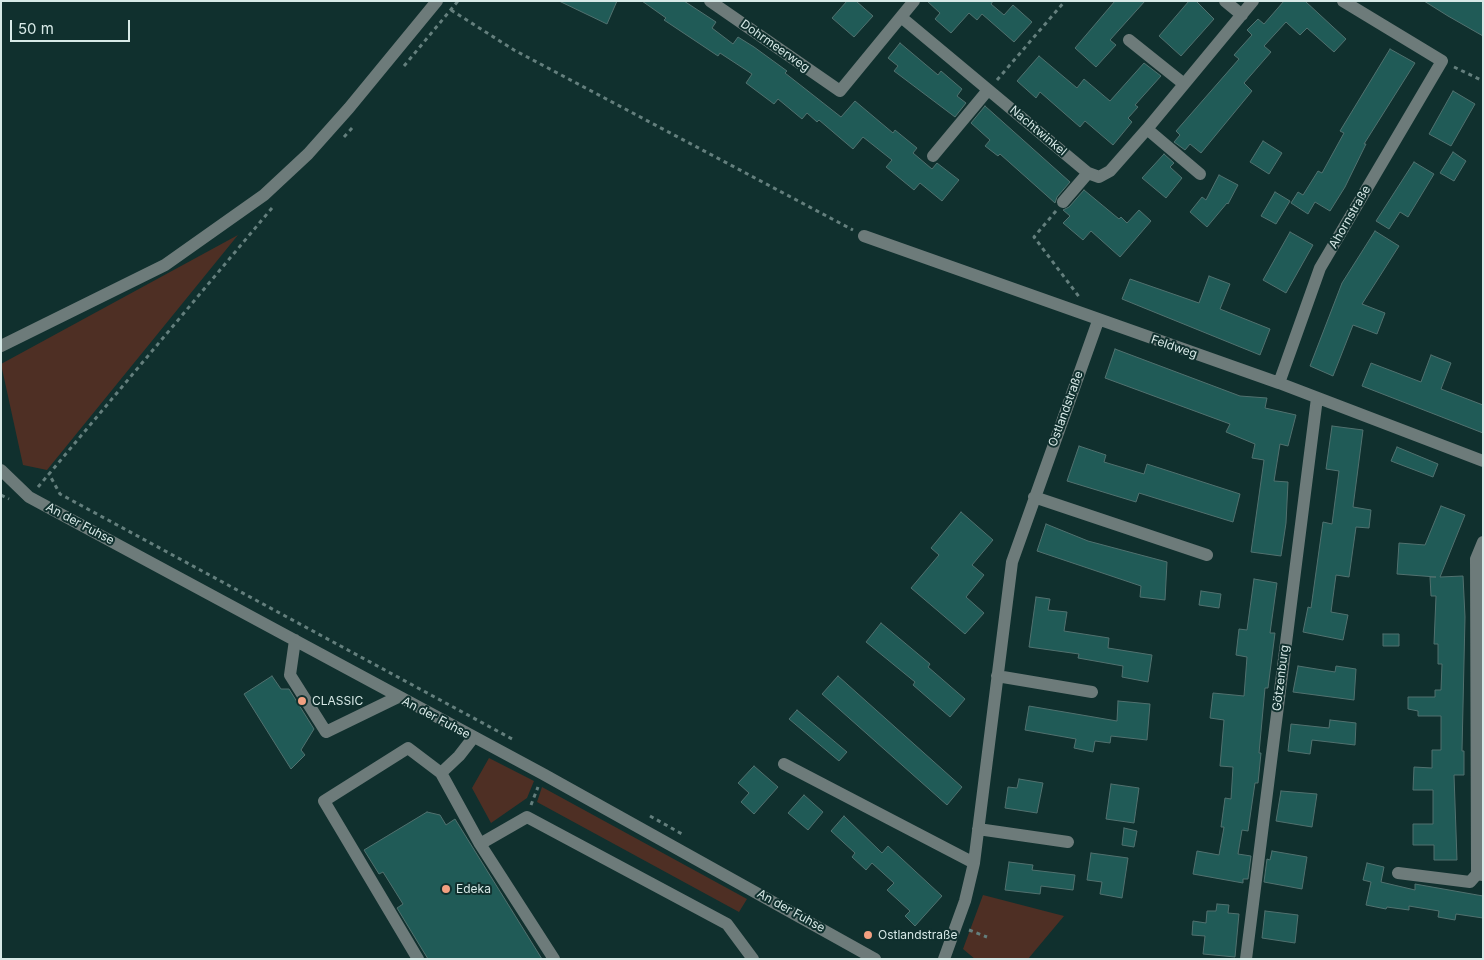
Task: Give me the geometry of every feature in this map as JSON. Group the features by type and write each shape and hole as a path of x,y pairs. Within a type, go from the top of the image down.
{"street":[{"name":"Dohrmeerweg","path":"710,1 840,91 901,17"},
{"path":"901,17 914,1"},
{"path":"1225,1 1242,15"},
{"path":"1063,202 1088,173 1099,177 1110,171 1253,1"},
{"path":"1343,1 1442,61"},
{"path":"1,346 165,265 264,194 308,154 432,3"},
{"name":"Nachtwinkel","path":"901,17 1088,173"},
{"path":"1129,40 1184,84"},
{"name":"Ahornstraße","path":"1279,383 1320,268 1442,61"},
{"path":"933,156 988,90"},
{"path":"1147,129 1200,174"},
{"name":"Feldweg","path":"864,236 1279,383 1483,461"},
{"name":"Ostlandstraße","path":"944,959 965,901 974,863 1012,562 1098,320"},
{"name":"Götzenburg","path":"1246,959 1317,398"},
{"name":"An der Fuhse","path":"1,470 29,497 706,863 875,959"},
{"path":"1034,497 1207,555"},
{"path":"1398,873 1470,882 1480,874 1476,559 1483,542"},
{"path":"295,640 290,675 326,732 398,697"},
{"path":"997,676 1092,692"},
{"path":"441,773 459,756 473,738"},
{"path":"418,959 324,801 408,748 441,773 480,844 554,959"},
{"path":"784,764 974,863"},
{"path":"480,844 527,817 727,924 753,959"},
{"path":"978,829 1068,842"}],"path":[{"path":"402,68 458,1"},
{"path":"988,90 1065,1"},
{"path":"432,3 451,10 514,50 864,236"},
{"path":"1442,61 1483,81"},
{"path":"340,140 354,126"},
{"path":"276,202 49,474 60,494 516,742"},
{"path":"1063,202 1034,237 1098,320"},
{"path":"646,813 680,832 685,838"},
{"path":"956,926 987,937"}],"shaded area":[{"path":"238,235 47,470 23,465 1,364"},
{"path":"489,758 534,781 527,798 491,823 472,788"},
{"path":"542,787 747,899 739,912 537,802"},
{"path":"983,895 1064,916 1028,959 975,959 963,949"}],"building":[{"path":"559,1 617,1 607,24"},
{"path":"642,1 684,1 716,22 712,28 733,44 738,37 754,47 787,71 785,73 841,117 855,101 893,133 895,130 917,148 913,153 932,169 937,163 959,180 942,201 920,183 914,190 886,167 892,160 863,137 853,149 819,120 817,122 807,113 802,119 778,99 774,104 746,83 752,74 720,53 718,56 664,20 666,18"},
{"path":"847,1 856,1 873,16 854,37 832,18"},
{"path":"927,1 993,1 991,4 1004,15 1013,5 1032,22 1014,42 982,14 977,20 969,13 951,33 935,19 940,13"},
{"path":"1115,1 1145,1 1110,40 1116,45 1096,67 1075,48"},
{"path":"1189,1 1196,1 1214,19 1181,56 1159,36"},
{"path":"1284,1 1305,1 1346,39 1334,52 1307,28 1300,35 1286,22 1264,46 1271,52 1244,83 1252,91 1201,153 1190,144 1185,150 1174,142 1180,135 1176,131 1239,59 1234,55 1252,35 1247,30 1258,19 1264,24"},
{"path":"1424,1 1483,1 1483,36 1448,16"},
{"path":"900,43 938,75 941,71 962,89 957,96 966,103 955,117 894,71 898,66 888,58"},
{"path":"1390,49 1415,63 1364,144 1366,144 1345,187 1330,211 1315,202 1308,214 1291,203 1298,192 1303,195 1318,171 1322,173 1344,133 1340,131"},
{"path":"1039,56 1077,88 1084,79 1110,101 1144,63 1161,76 1135,105 1138,107 1128,118 1132,122 1113,145 1085,121 1080,127 1040,92 1036,98 1017,81"},
{"path":"1453,91 1475,104 1451,146 1429,134"},
{"path":"985,106 1070,182 1057,197 1055,203 1000,154 998,156 985,146 990,140 971,123"},
{"path":"1263,141 1282,153 1269,174 1250,162"},
{"path":"1453,152 1466,161 1454,181 1440,173"},
{"path":"1164,154 1174,163 1170,167 1182,178 1166,198 1142,178"},
{"path":"1414,162 1434,174 1408,217 1400,212 1389,229 1376,221"},
{"path":"1219,175 1238,185 1228,204 1207,227 1190,212 1202,197 1206,200"},
{"path":"1084,190 1119,219 1121,217 1127,223 1139,210 1151,221 1120,257 1091,231 1083,240 1063,223 1070,216 1063,210 1069,207"},
{"path":"1275,192 1290,201 1276,224 1261,216"},
{"path":"1375,231 1399,246 1362,304 1385,313 1377,334 1353,325 1333,376 1310,366 1342,283"},
{"path":"1290,232 1313,245 1286,293 1263,280"},
{"path":"1209,276 1230,284 1220,309 1270,329 1260,355 1122,299 1130,279 1199,303"},
{"path":"1115,349 1240,396 1267,398 1265,408 1296,415 1288,446 1280,444 1274,481 1288,482 1286,523 1281,556 1251,552 1264,460 1252,458 1255,444 1226,432 1230,424 1105,378"},
{"path":"1431,355 1451,363 1441,389 1483,405 1483,433 1362,386 1371,363 1421,382"},
{"path":"1332,426 1363,430 1353,507 1371,510 1369,528 1356,527 1349,577 1336,575 1331,612 1348,615 1343,640 1303,632 1308,607 1311,608 1323,522 1332,524 1339,471 1326,469"},
{"path":"1079,446 1106,455 1104,462 1144,474 1147,464 1240,494 1233,522 1139,493 1136,502 1067,481"},
{"path":"1397,447 1438,464 1433,477 1391,461"},
{"path":"1441,506 1465,515 1440,577 1463,576 1465,617 1462,751 1464,751 1464,775 1454,775 1457,860 1434,860 1434,845 1413,845 1413,824 1433,824 1433,790 1413,790 1414,767 1432,768 1432,750 1441,750 1441,716 1418,716 1418,711 1408,709 1408,697 1435,697 1435,690 1441,690 1442,664 1438,664 1438,644 1434,644 1436,596 1431,596 1430,577 1436,577 1397,574 1399,543 1425,545"},
{"path":"961,512 993,540 972,565 984,575 966,597 984,613 965,634 911,588 939,555 931,548"},
{"path":"1046,524 1088,541 1167,562 1165,600 1140,597 1141,586 1037,551"},
{"path":"1254,579 1277,583 1270,633 1275,633 1268,688 1265,688 1258,783 1255,783 1248,831 1242,830 1238,854 1251,856 1248,879 1243,879 1243,883 1193,874 1197,851 1219,855 1224,827 1221,827 1225,798 1231,799 1233,767 1220,766 1224,720 1210,718 1213,693 1244,696 1247,657 1236,655 1239,629 1247,630"},
{"path":"1201,591 1221,594 1219,608 1199,605"},
{"path":"1036,597 1050,599 1048,610 1067,612 1064,631 1109,638 1108,648 1152,655 1148,682 1122,677 1123,666 1078,658 1079,654 1029,647"},
{"path":"881,623 930,664 928,667 965,699 950,717 913,685 915,682 866,642"},
{"path":"1383,634 1399,634 1399,646 1383,646"},
{"path":"1298,666 1335,672 1336,666 1356,669 1354,700 1293,692"},
{"path":"272,676 281,689 289,689 314,729 301,750 305,755 291,769 244,694"},
{"path":"838,676 962,787 947,805 822,694"},
{"path":"1118,701 1150,704 1147,740 1111,736 1110,743 1095,741 1093,752 1074,748 1076,739 1025,730 1029,706 1117,721"},
{"path":"797,710 847,752 839,761 789,719"},
{"path":"1330,720 1356,723 1355,745 1312,740 1310,754 1288,751 1291,724 1329,728"},
{"path":"754,766 778,787 754,814 741,802 749,793 738,783"},
{"path":"1019,779 1043,783 1037,813 1005,808 1008,787 1017,788"},
{"path":"1111,784 1139,788 1134,823 1106,819"},
{"path":"1281,791 1317,794 1312,827 1276,821"},
{"path":"804,795 823,812 808,830 788,813"},
{"name":"Edeka","path":"427,812 440,815 446,825 455,819 542,959 428,959 397,908 403,904 383,872 379,874 364,850"},
{"path":"844,816 882,853 888,846 942,896 915,926 905,916 910,911 887,890 894,883 872,863 866,870 852,857 855,853 831,831"},
{"path":"1124,828 1137,831 1134,847 1122,845"},
{"path":"1272,851 1307,857 1302,889 1264,882 1267,859 1270,860"},
{"path":"1091,853 1128,858 1122,898 1100,894 1102,882 1087,880"},
{"path":"1009,862 1033,865 1032,870 1075,875 1073,890 1041,886 1040,894 1005,890"},
{"path":"1367,863 1384,867 1381,882 1415,890 1415,884 1483,896 1483,918 1456,914 1455,920 1438,917 1439,911 1409,906 1409,910 1387,907 1386,909 1366,905 1371,882 1363,880"},
{"path":"1217,904 1229,905 1228,913 1239,914 1235,957 1203,954 1205,936 1192,935 1193,921 1206,923 1207,911 1216,911"},
{"path":"1265,911 1298,915 1295,943 1262,938"}],"place":[{"name":"CLASSIC","path":"302,701"},
{"name":"Edeka","path":"446,889"},
{"name":"Ostlandstraße","path":"868,935"}]}
